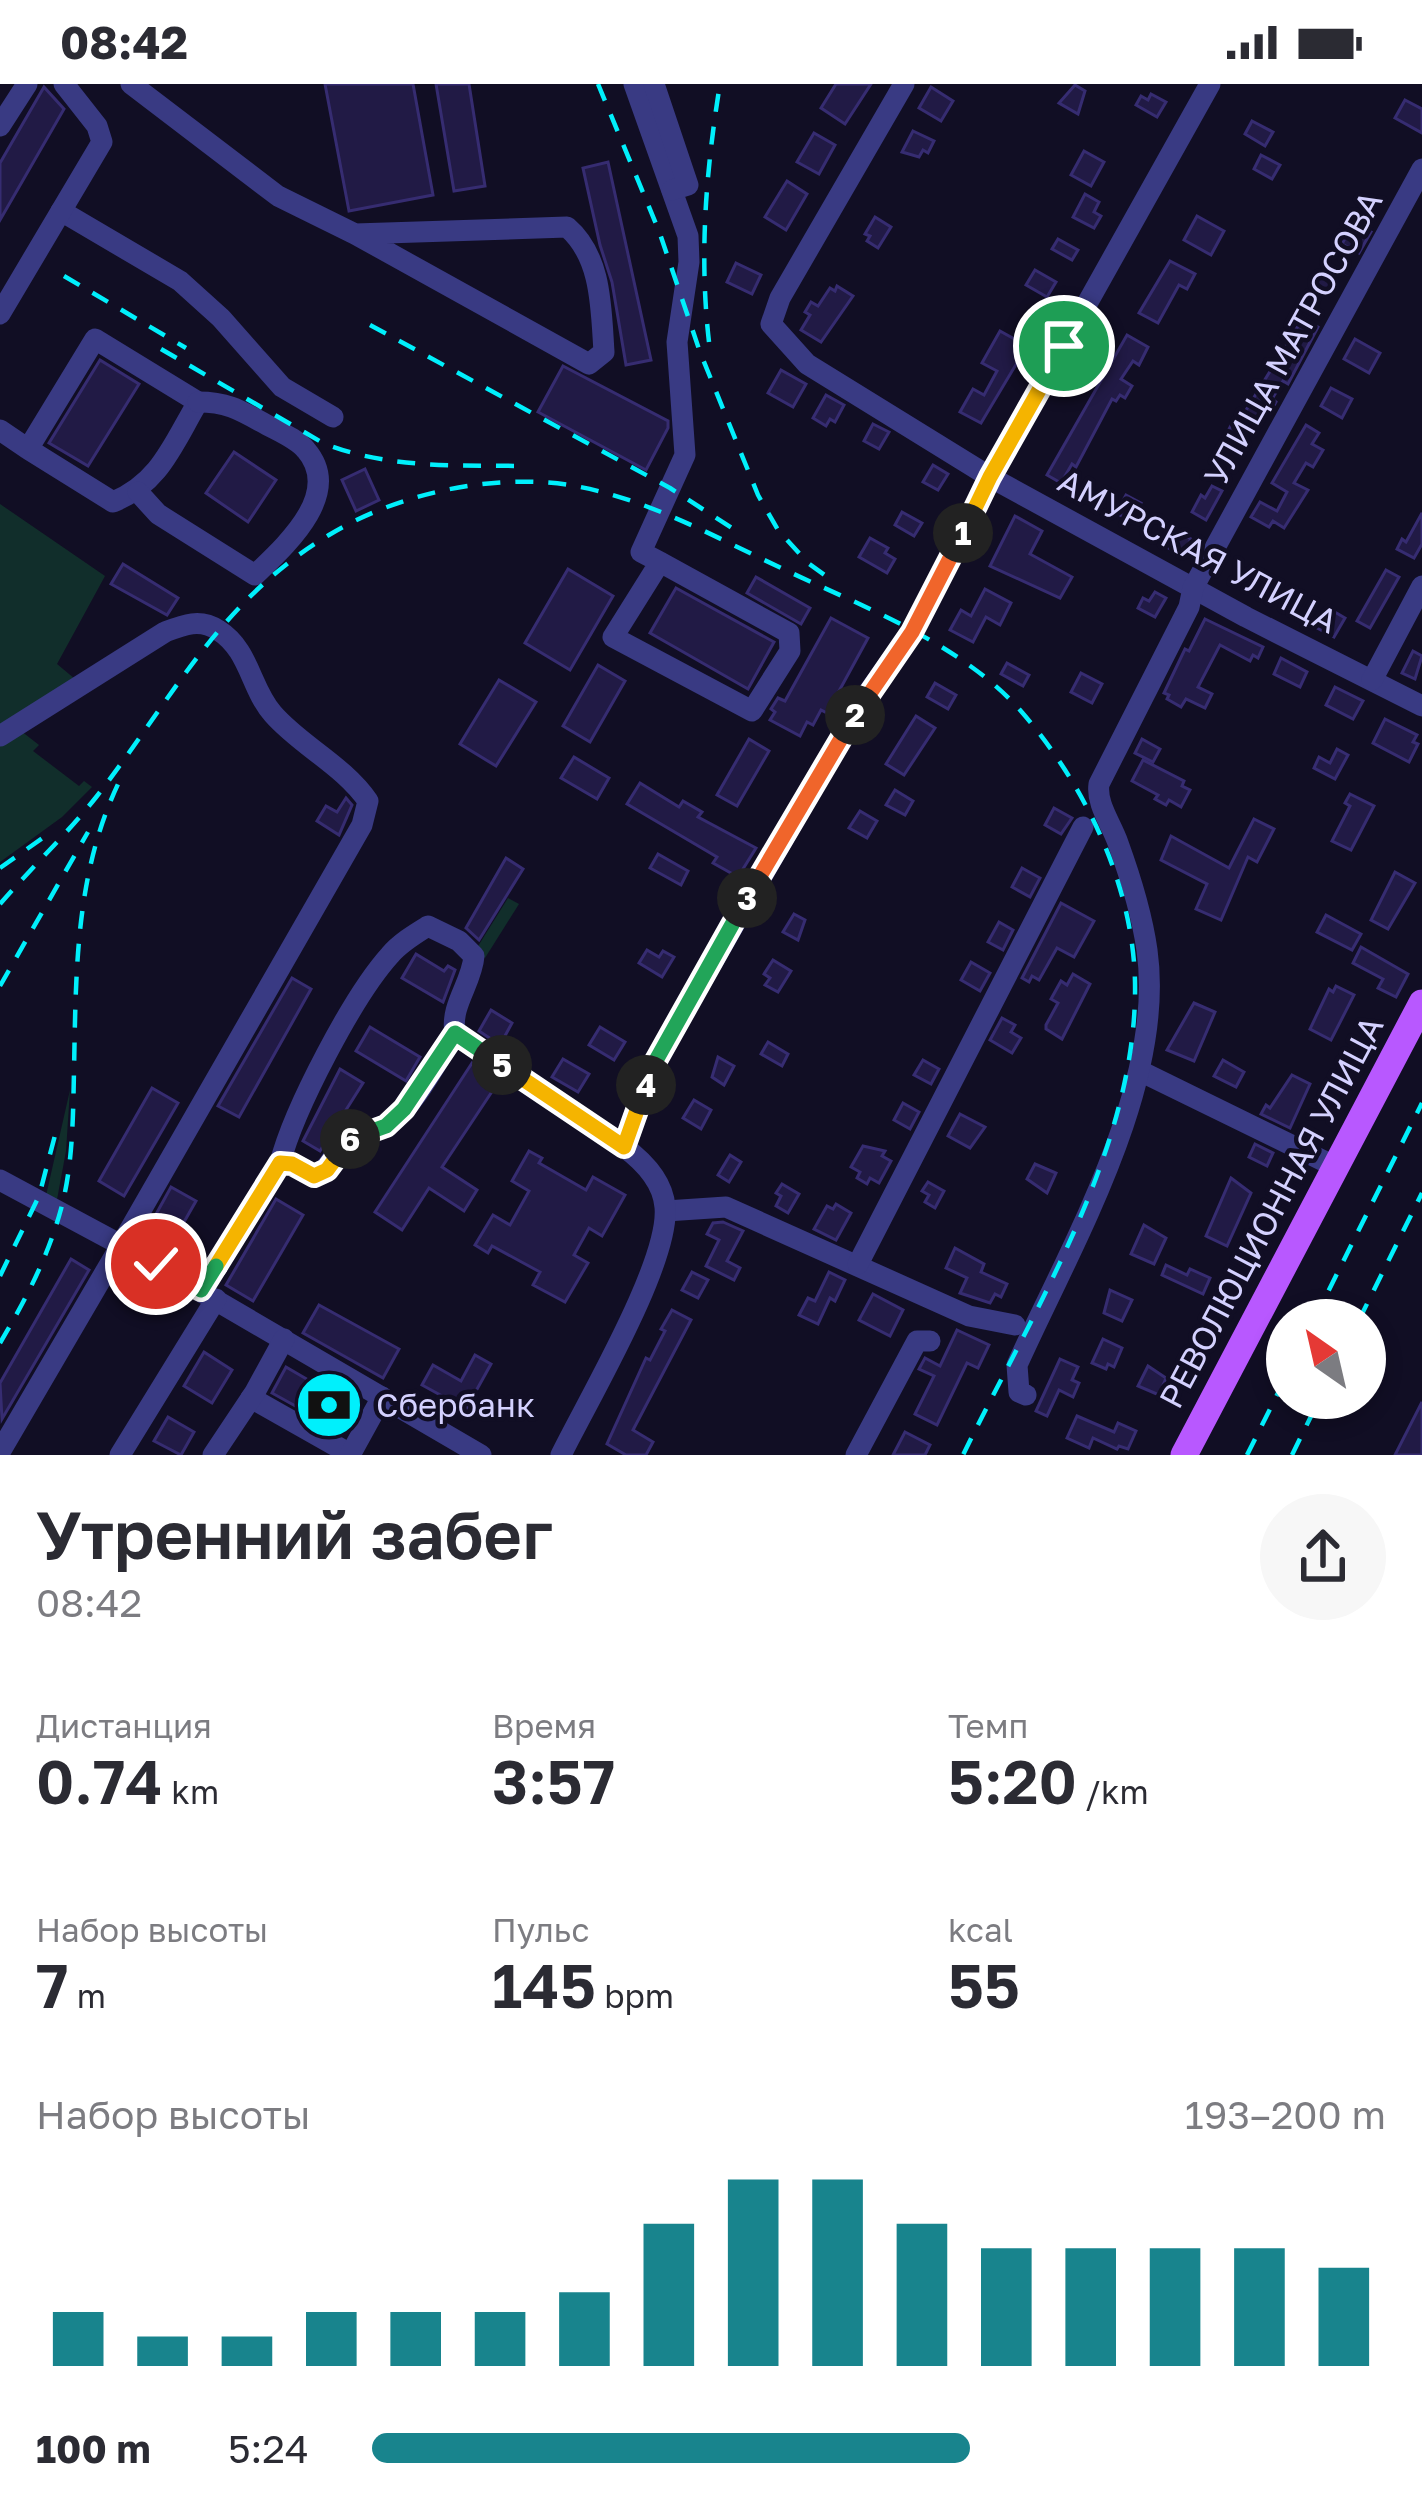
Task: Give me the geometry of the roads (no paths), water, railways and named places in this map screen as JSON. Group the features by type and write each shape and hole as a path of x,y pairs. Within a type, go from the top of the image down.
{"main road":[{"name":"РЕВОЛЮЦИОННАЯ УЛИЦА","path":"1184,1455 1422,1003"}],"street":[{"path":"0,126 27,84"},
{"path":"0,314 102,142 97,126 64,84"},
{"path":"130,84 278,196 589,364 604,352 601,298 586,243 567,227 355,234"},
{"path":"634,84 688,236 689,262 677,342 685,455 641,552 660,562 789,633 790,651 752,711 613,637 660,562"},
{"path":"654,84 688,185 673,190"},
{"name":"АМУРСКАЯ УЛИЦА","path":"904,84 780,298 771,324 807,364 990,477 1193,589 1422,706"},
{"path":"624,1147 654,1064 865,697 912,632 990,477 1210,84"},
{"name":"УЛИЦА МАТРОСОВА","path":"1140,1071 1147,952 1118,843 1097,796 1099,784 1189,607 1193,589 1422,169"},
{"path":"61,211 180,280 282,386 333,417"},
{"path":"28,449 95,339 197,402 224,402 305,447 316,466 319,489 297,533 255,575 158,514 138,492"},
{"path":"0,430 113,502 138,492 157,472 197,402"},
{"path":"1372,680 1422,586"},
{"path":"0,736 166,632 188,623 204,624 235,646 250,668 257,694 275,717 357,785 368,801 362,825 0,1452"},
{"path":"858,1264 1083,826"},
{"path":"121,1455 280,1163 296,1119 344,1024 390,955 428,926 459,941 474,956 453,1020 455,1033 404,1109 386,1126 344,1142 327,1170 314,1176 280,1163"},
{"path":"455,1033 624,1147 650,1172 664,1196 666,1211 649,1282 561,1455"},
{"path":"1026,1395 1019,1392 1017,1365 1112,1159 1140,1071 1336,1167"},
{"path":"0,1180 208,1294 382,1397 453,1448 481,1455"},
{"path":"666,1211 726,1207 969,1316 1015,1325"},
{"path":"213,1455 284,1339"},
{"path":"856,1455 917,1341 930,1341"},
{"path":"251,1398 350,1455 382,1397"}],"railway":[{"path":"598,84 758,495 778,530 830,579"},
{"path":"709,342 706,213 720,84"},
{"path":"64,276 186,348"},
{"path":"370,325 670,488 738,532"},
{"path":"161,349 323,443 347,451 422,464 525,466"},
{"path":"0,904 86,810 200,654 257,590 329,535 414,498 508,482 597,491 678,519 939,645 1020,710 1065,769 1115,872 1132,945 1135,982 1131,1044 1100,1166 1049,1286 963,1455"},
{"path":"0,1343 43,1261 65,1192 72,1140 81,924 94,852 119,782"},
{"path":"0,986 88,832"},
{"path":"0,868 44,837"},
{"path":"1324,1299 1422,1103"},
{"path":"0,1276 39,1196 58,1124"},
{"path":"1369,1299 1422,1193"},
{"path":"1247,1455 1266,1417"},
{"path":"1292,1455 1310,1419"}],"place":[{"name":"Сбербанк","path":"329,1405"}]}
